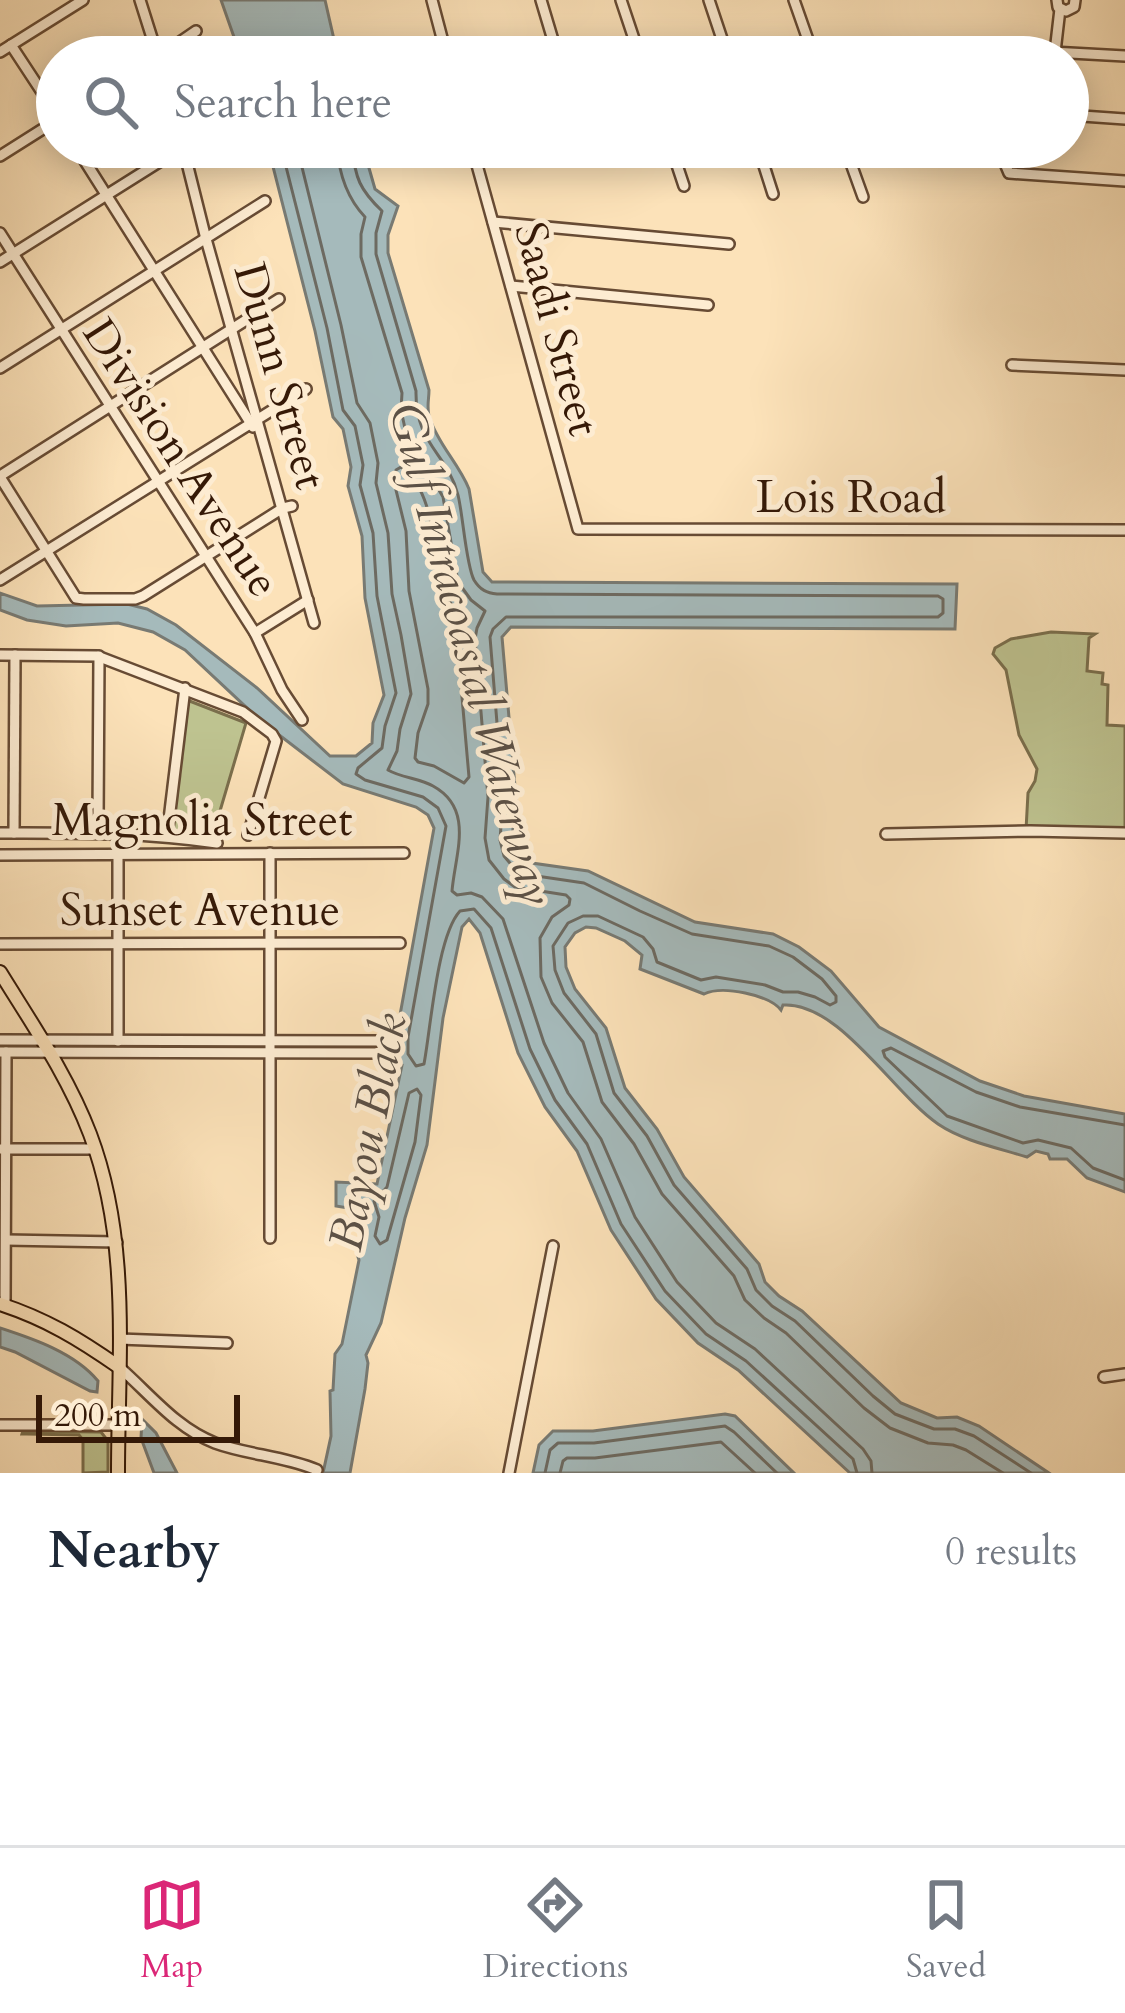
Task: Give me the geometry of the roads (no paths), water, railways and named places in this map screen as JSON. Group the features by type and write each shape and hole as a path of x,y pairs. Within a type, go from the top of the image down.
{"main road":[{"path":"0,972 72,1093 106,1186 117,1242 118,1473"},
{"path":"3,1304 38,1316 92,1346 118,1367"}],"street":[{"path":"0,52 83,0"},
{"path":"140,0 151,36"},
{"path":"431,0 441,36"},
{"path":"541,0 552,36"},
{"path":"621,0 633,36"},
{"path":"709,0 721,36"},
{"path":"794,0 807,36"},
{"path":"1059,4 1072,10 1076,0"},
{"path":"1056,36 1059,4"},
{"path":"189,36 196,31"},
{"path":"11,45 36,85"},
{"path":"1089,54 1125,56"},
{"path":"1089,116 1125,119"},
{"path":"0,156 36,132"},
{"path":"89,168 255,421"},
{"path":"0,262 150,168"},
{"name":"Dunn Street","path":"188,168 255,421 288,507 314,622"},
{"name":"Saadi Street","path":"478,168 578,529"},
{"path":"678,168 684,187"},
{"path":"765,168 773,194"},
{"path":"853,168 863,197"},
{"path":"1007,168 1009,173 1125,182"},
{"path":"0,368 266,201"},
{"path":"493,222 729,244"},
{"name":"Division Avenue","path":"0,232 254,633 302,720"},
{"path":"511,286 708,305"},
{"path":"279,299 0,476 76,598 135,599 288,507"},
{"path":"1012,365 1125,370"},
{"path":"0,580 306,389"},
{"name":"Lois Road","path":"578,529 1125,530"},
{"path":"254,633 308,600"},
{"path":"0,655 99,656 243,712 276,741 248,835"},
{"path":"14,833 15,655"},
{"path":"94,832 98,823 99,656"},
{"path":"167,836 185,688"},
{"path":"0,833 94,832 217,843"},
{"path":"886,834 1125,833"},
{"path":"117,1046 118,853"},
{"path":"270,1238 271,853"},
{"name":"Magnolia Street","path":"0,855 404,853"},
{"name":"Sunset Avenue","path":"0,944 400,943"},
{"path":"0,1040 46,1046 391,1041 392,1053 270,1046"},
{"path":"3,1304 3,1052 46,1046"},
{"path":"3,1149 95,1149"},
{"path":"6,1240 117,1242"},
{"path":"509,1473 553,1246"},
{"path":"119,1340 227,1343"},
{"path":"118,1367 196,1434 317,1470"},
{"path":"1104,1377 1125,1374"},
{"path":"0,1425 118,1425"}],"water":[{"path":"221,0 325,0 333,36 234,36"},
{"name":"Gulf Intracoastal Waterway","path":"273,168 369,168 375,189 398,206 388,235 388,253 429,390 429,415 469,489 483,572 492,582 957,584 955,629 511,627 502,637 516,798 512,839 525,862 588,871 695,922 773,934 799,947 831,971 879,1027 980,1081 1024,1096 1125,1114 1125,1192 1087,1178 1067,1159 1050,1159 1036,1151 1027,1157 948,1130 921,1110 844,1033 804,1008 783,1005 781,1010 767,1000 734,991 704,994 640,969 642,955 596,928 575,933 565,947 566,967 575,989 606,1028 625,1088 657,1129 684,1177 759,1264 765,1282 901,1403 937,1418 957,1417 979,1426 1049,1473 850,1473 738,1370 698,1343 656,1299 611,1230 577,1151 545,1107 518,1053 480,933 469,919 462,927 443,1018 427,1145 381,1323 366,1355 350,1473 323,1473 331,1436 335,1354 342,1344 367,1217 366,1211 336,1206 336,1182 377,1184 402,1065 396,1063 396,1037 434,828 428,815 416,807 343,784 261,721 185,650 153,632 118,623 66,626 0,610 0,593 37,606 127,604 147,609 176,625 257,688 330,756 356,756 372,743 373,723 384,695 365,598 362,536 348,486 351,467 343,429 333,417"},
{"path":"0,1328 78,1362 98,1381 97,1392 0,1347"},
{"path":"735,1416 794,1473 533,1473 539,1445 553,1431 593,1431"},
{"path":"142,1419 156,1433 177,1473 154,1473 141,1438"}],"water label":[{"name":"Bayou Black","path":"368,1132"}]}
